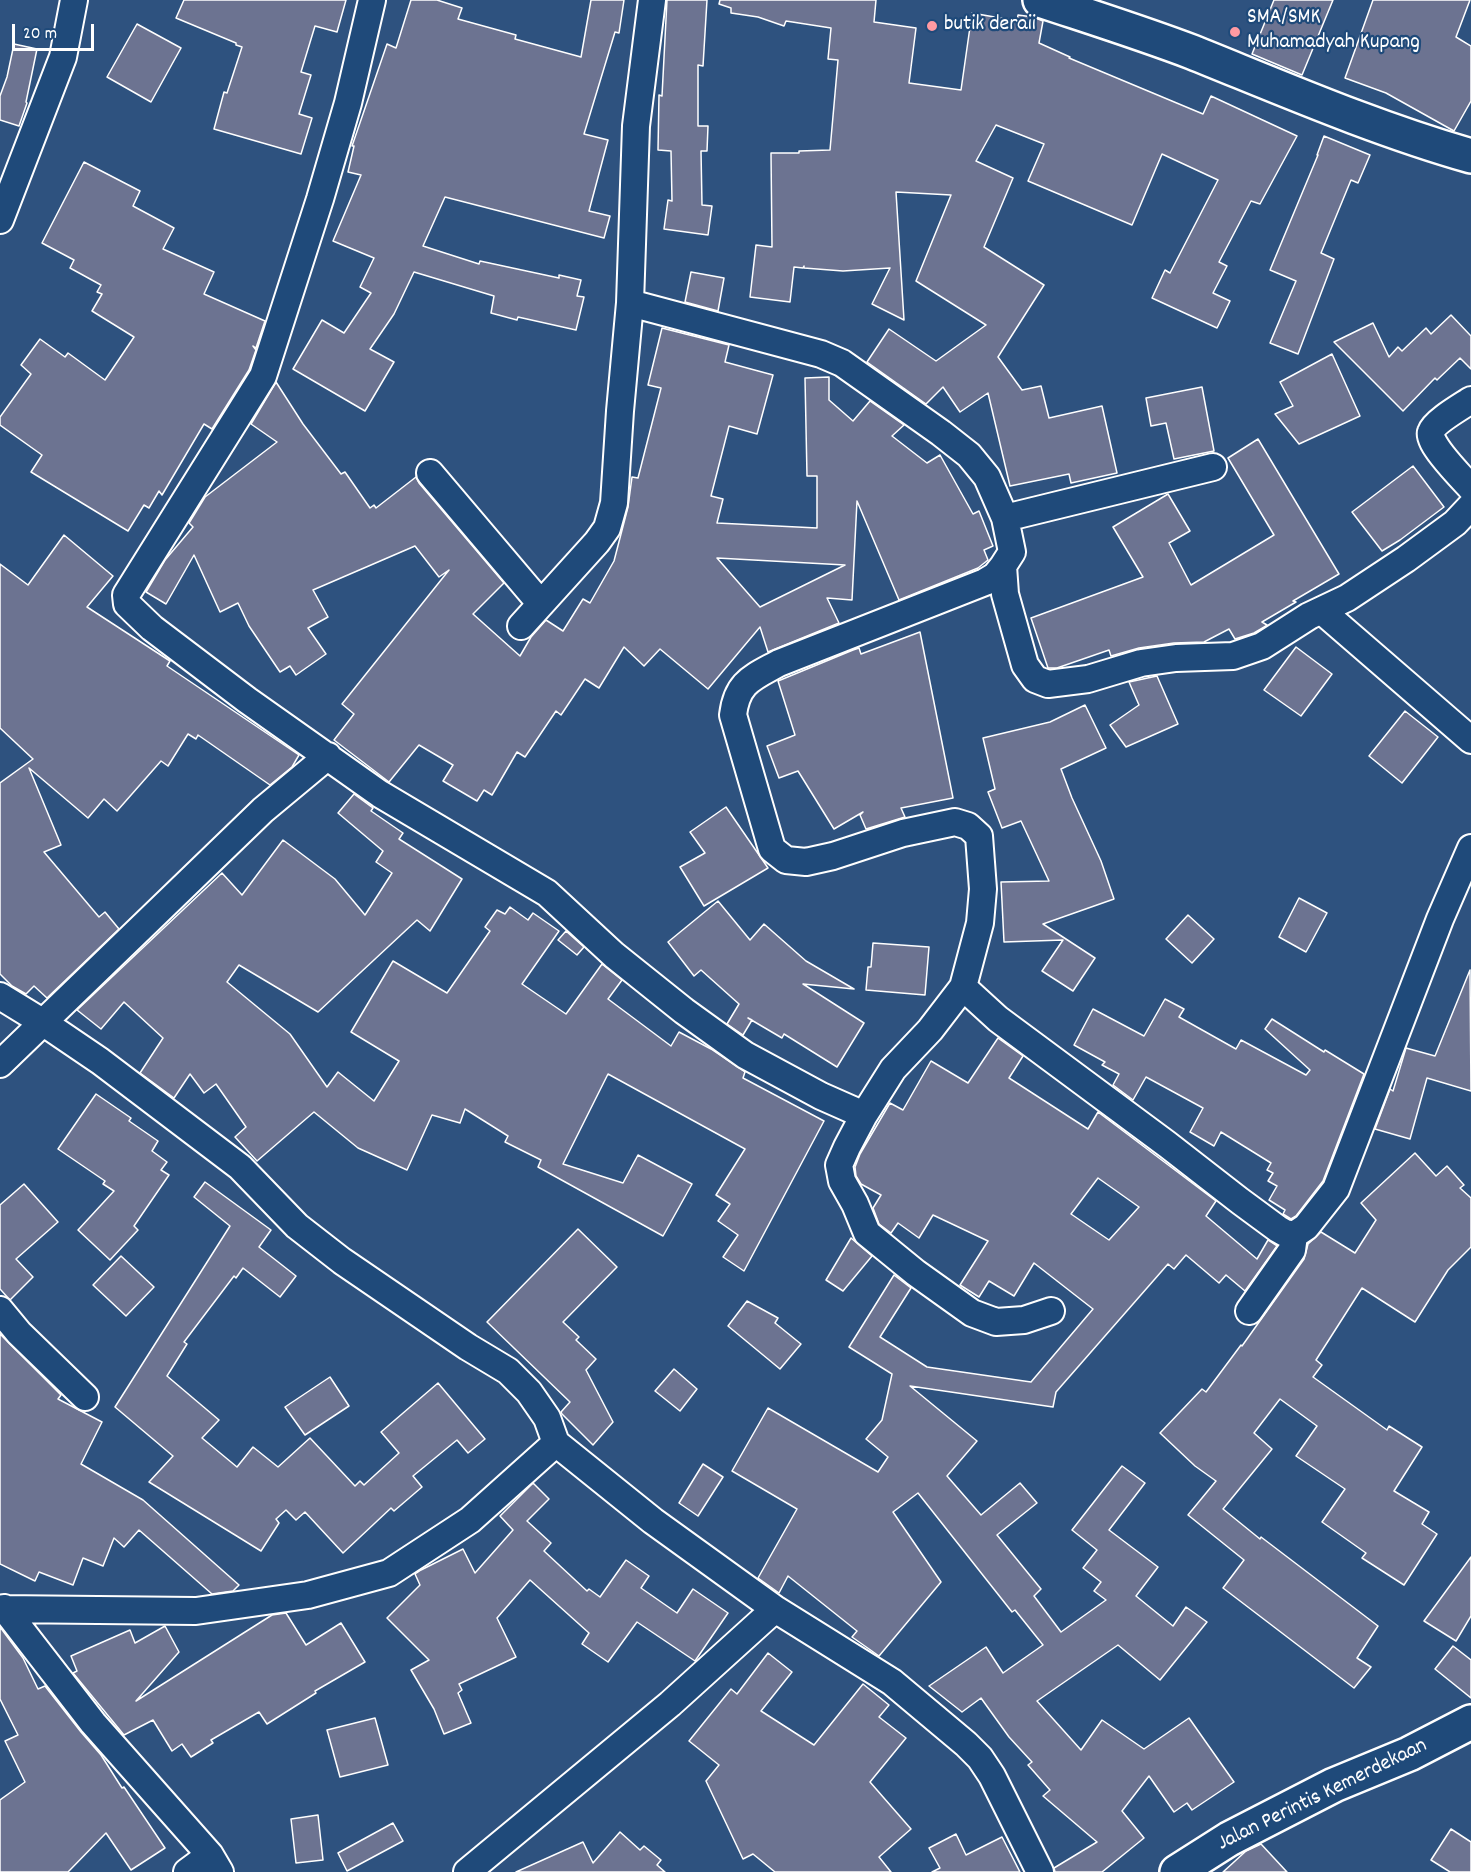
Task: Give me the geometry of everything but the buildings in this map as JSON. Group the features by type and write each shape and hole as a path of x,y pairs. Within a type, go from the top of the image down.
{"street":[{"path":"0,220 63,57 74,0"},
{"path":"372,0 348,104 333,156 263,376 126,594 127,604 152,628 247,700 380,794 547,893 614,955 684,1011 745,1055 821,1096 864,1115"},
{"path":"522,626 597,542 607,528 614,503 630,303 636,126 652,0"},
{"path":"1041,0 1189,51 1312,101 1471,156"},
{"path":"630,303 821,354 842,363 969,455 987,477 1005,518 1012,552 995,576 985,582 778,663 747,681 735,699 733,715 772,849 786,860 806,862 833,856 903,833 955,822 968,826 979,837 983,889 980,922 963,987 930,1030 893,1069 864,1115 839,1165 842,1181 867,1233 916,1273 972,1313 996,1322 1024,1320 1051,1311"},
{"path":"1471,400 1441,421 1430,434 1431,440 1453,469 1471,488"},
{"path":"1005,518 1213,467"},
{"path":"430,473 542,604"},
{"path":"1003,566 1005,594 1025,664 1035,679 1048,684 1088,679 1141,663 1176,658 1233,656 1262,646 1309,616 1347,598 1406,559 1455,523 1471,506"},
{"path":"1322,611 1471,740"},
{"path":"0,1064 263,810 328,756"},
{"path":"963,987 998,1019 1168,1145 1239,1201 1278,1229 1294,1234 1306,1227 1336,1189 1440,919 1471,848"},
{"path":"0,996 100,1061 240,1167 297,1226 342,1261 468,1347 508,1371 529,1392 547,1418 556,1443 653,1521 775,1609 892,1682 966,1744 980,1758 992,1776 1040,1872"},
{"path":"1249,1311 1292,1250 1294,1234"},
{"path":"0,1310 19,1333 85,1397"},
{"path":"2,1609 196,1611 308,1594 389,1573 470,1520 556,1443"},
{"path":"2,1609 93,1723 215,1863 187,1872"},
{"path":"467,1872 669,1704 775,1609"},
{"name":"Jalan Perintis Kemerdekaan","path":"1177,1872 1229,1839 1334,1785 1409,1754 1471,1722"}],"place":[{"name":"butik deraii","path":"932,26"},
{"name":"SMA/SMK Muhamadyah Kupang","path":"1235,32"}]}
